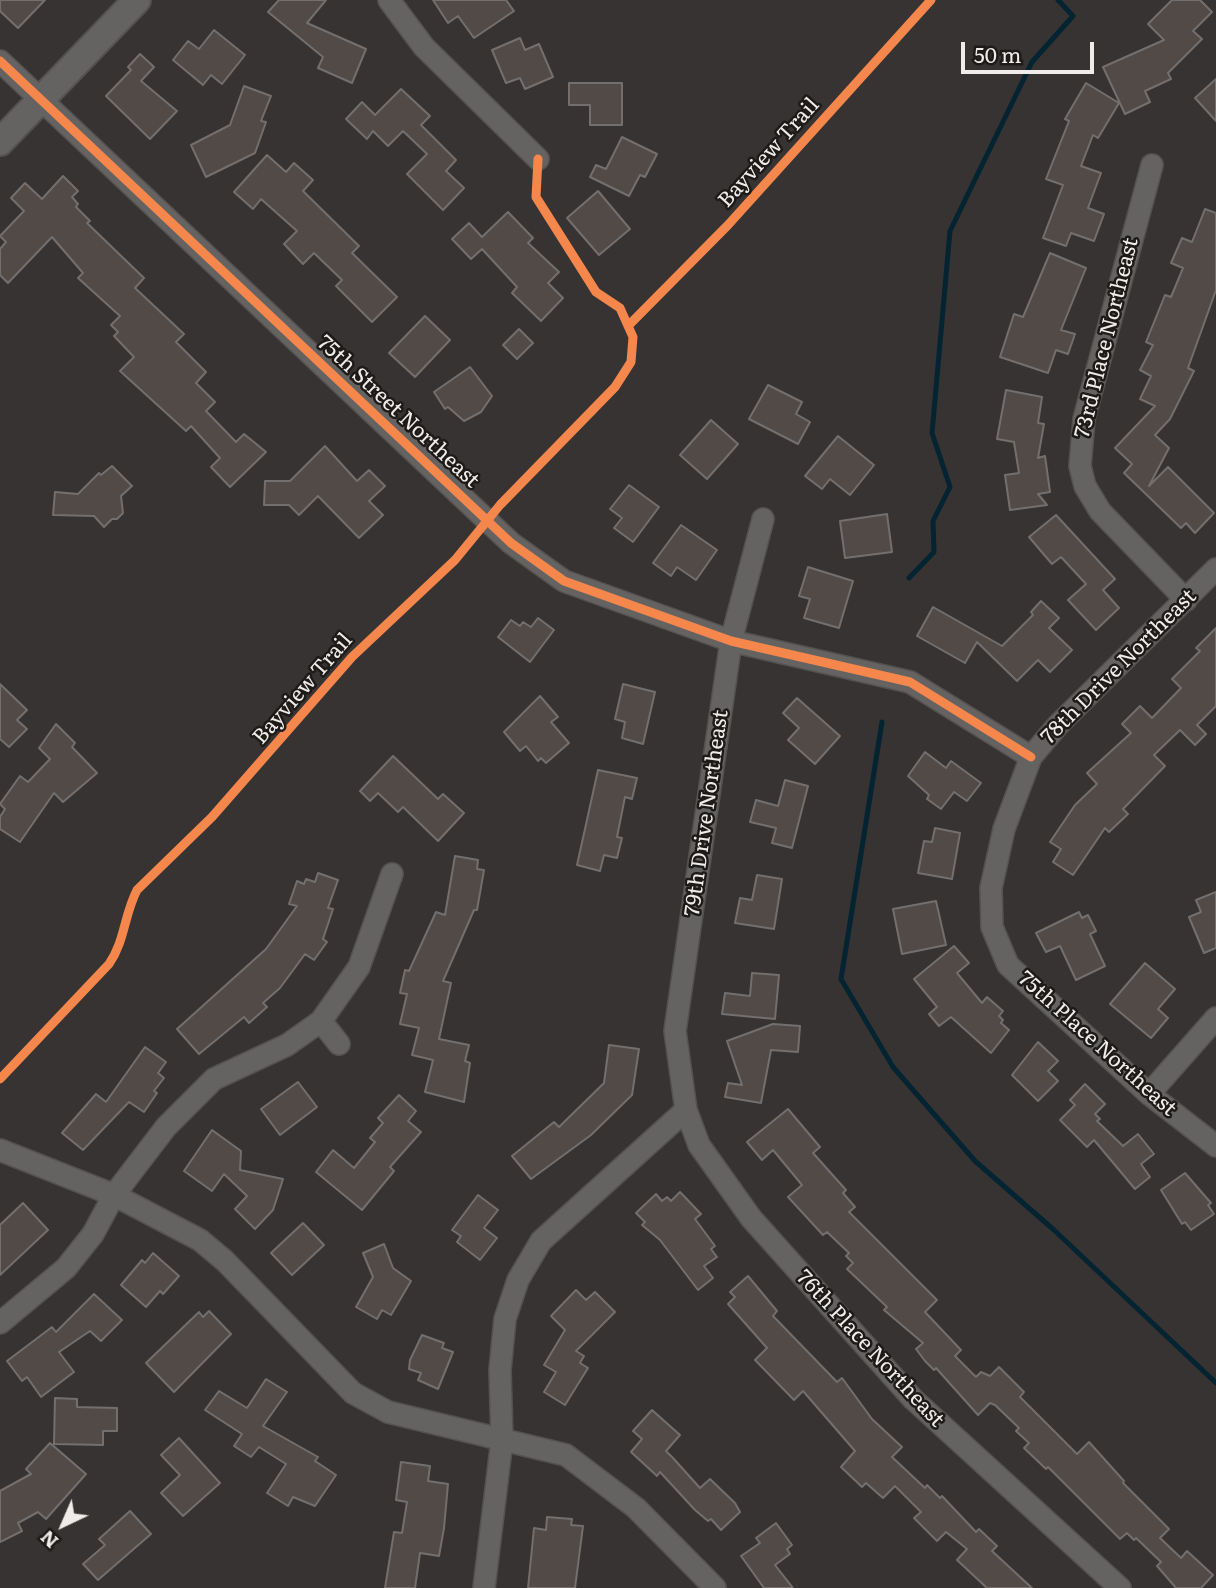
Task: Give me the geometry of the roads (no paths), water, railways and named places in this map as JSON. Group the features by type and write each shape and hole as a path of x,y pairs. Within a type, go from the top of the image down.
{"street":[{"path":"0,142 137,0"},
{"path":"389,0 424,47 538,159"},
{"name":"75th Street Northeast","path":"0,61 511,543 564,581 731,640 909,682 1031,757"},
{"name":"73rd Place Northeast","path":"1152,164 1084,419 1080,466 1085,486 1100,511 1186,600"},
{"name":"79th Drive Northeast","path":"686,1110 676,1031 731,640 763,519"},
{"name":"78th Drive Northeast","path":"990,888 1004,829 1031,757 1058,726 1216,569"},
{"path":"0,1323 66,1268 93,1234 114,1195 166,1127 214,1079 287,1045 321,1021 359,967 392,874"},
{"name":"75th Place Northeast","path":"990,888 992,927 1008,965 1149,1094 1216,1146"},
{"path":"1149,1094 1216,1018"},
{"path":"321,1021 339,1044"},
{"path":"484,1588 502,1440 500,1370 505,1319 518,1280 541,1241 686,1110"},
{"name":"76th Place Northeast","path":"686,1110 699,1144 751,1218 904,1389 1120,1588"},
{"path":"0,1150 114,1195 200,1240 225,1261 353,1393 388,1412 566,1455 636,1508 715,1588"}],"waterway":[{"path":"909,578 934,552 933,521 950,487 932,433 950,231 1032,62 1073,16 1058,0"},
{"path":"882,722 841,979 893,1067 975,1161 1054,1230 1216,1383"}]}
